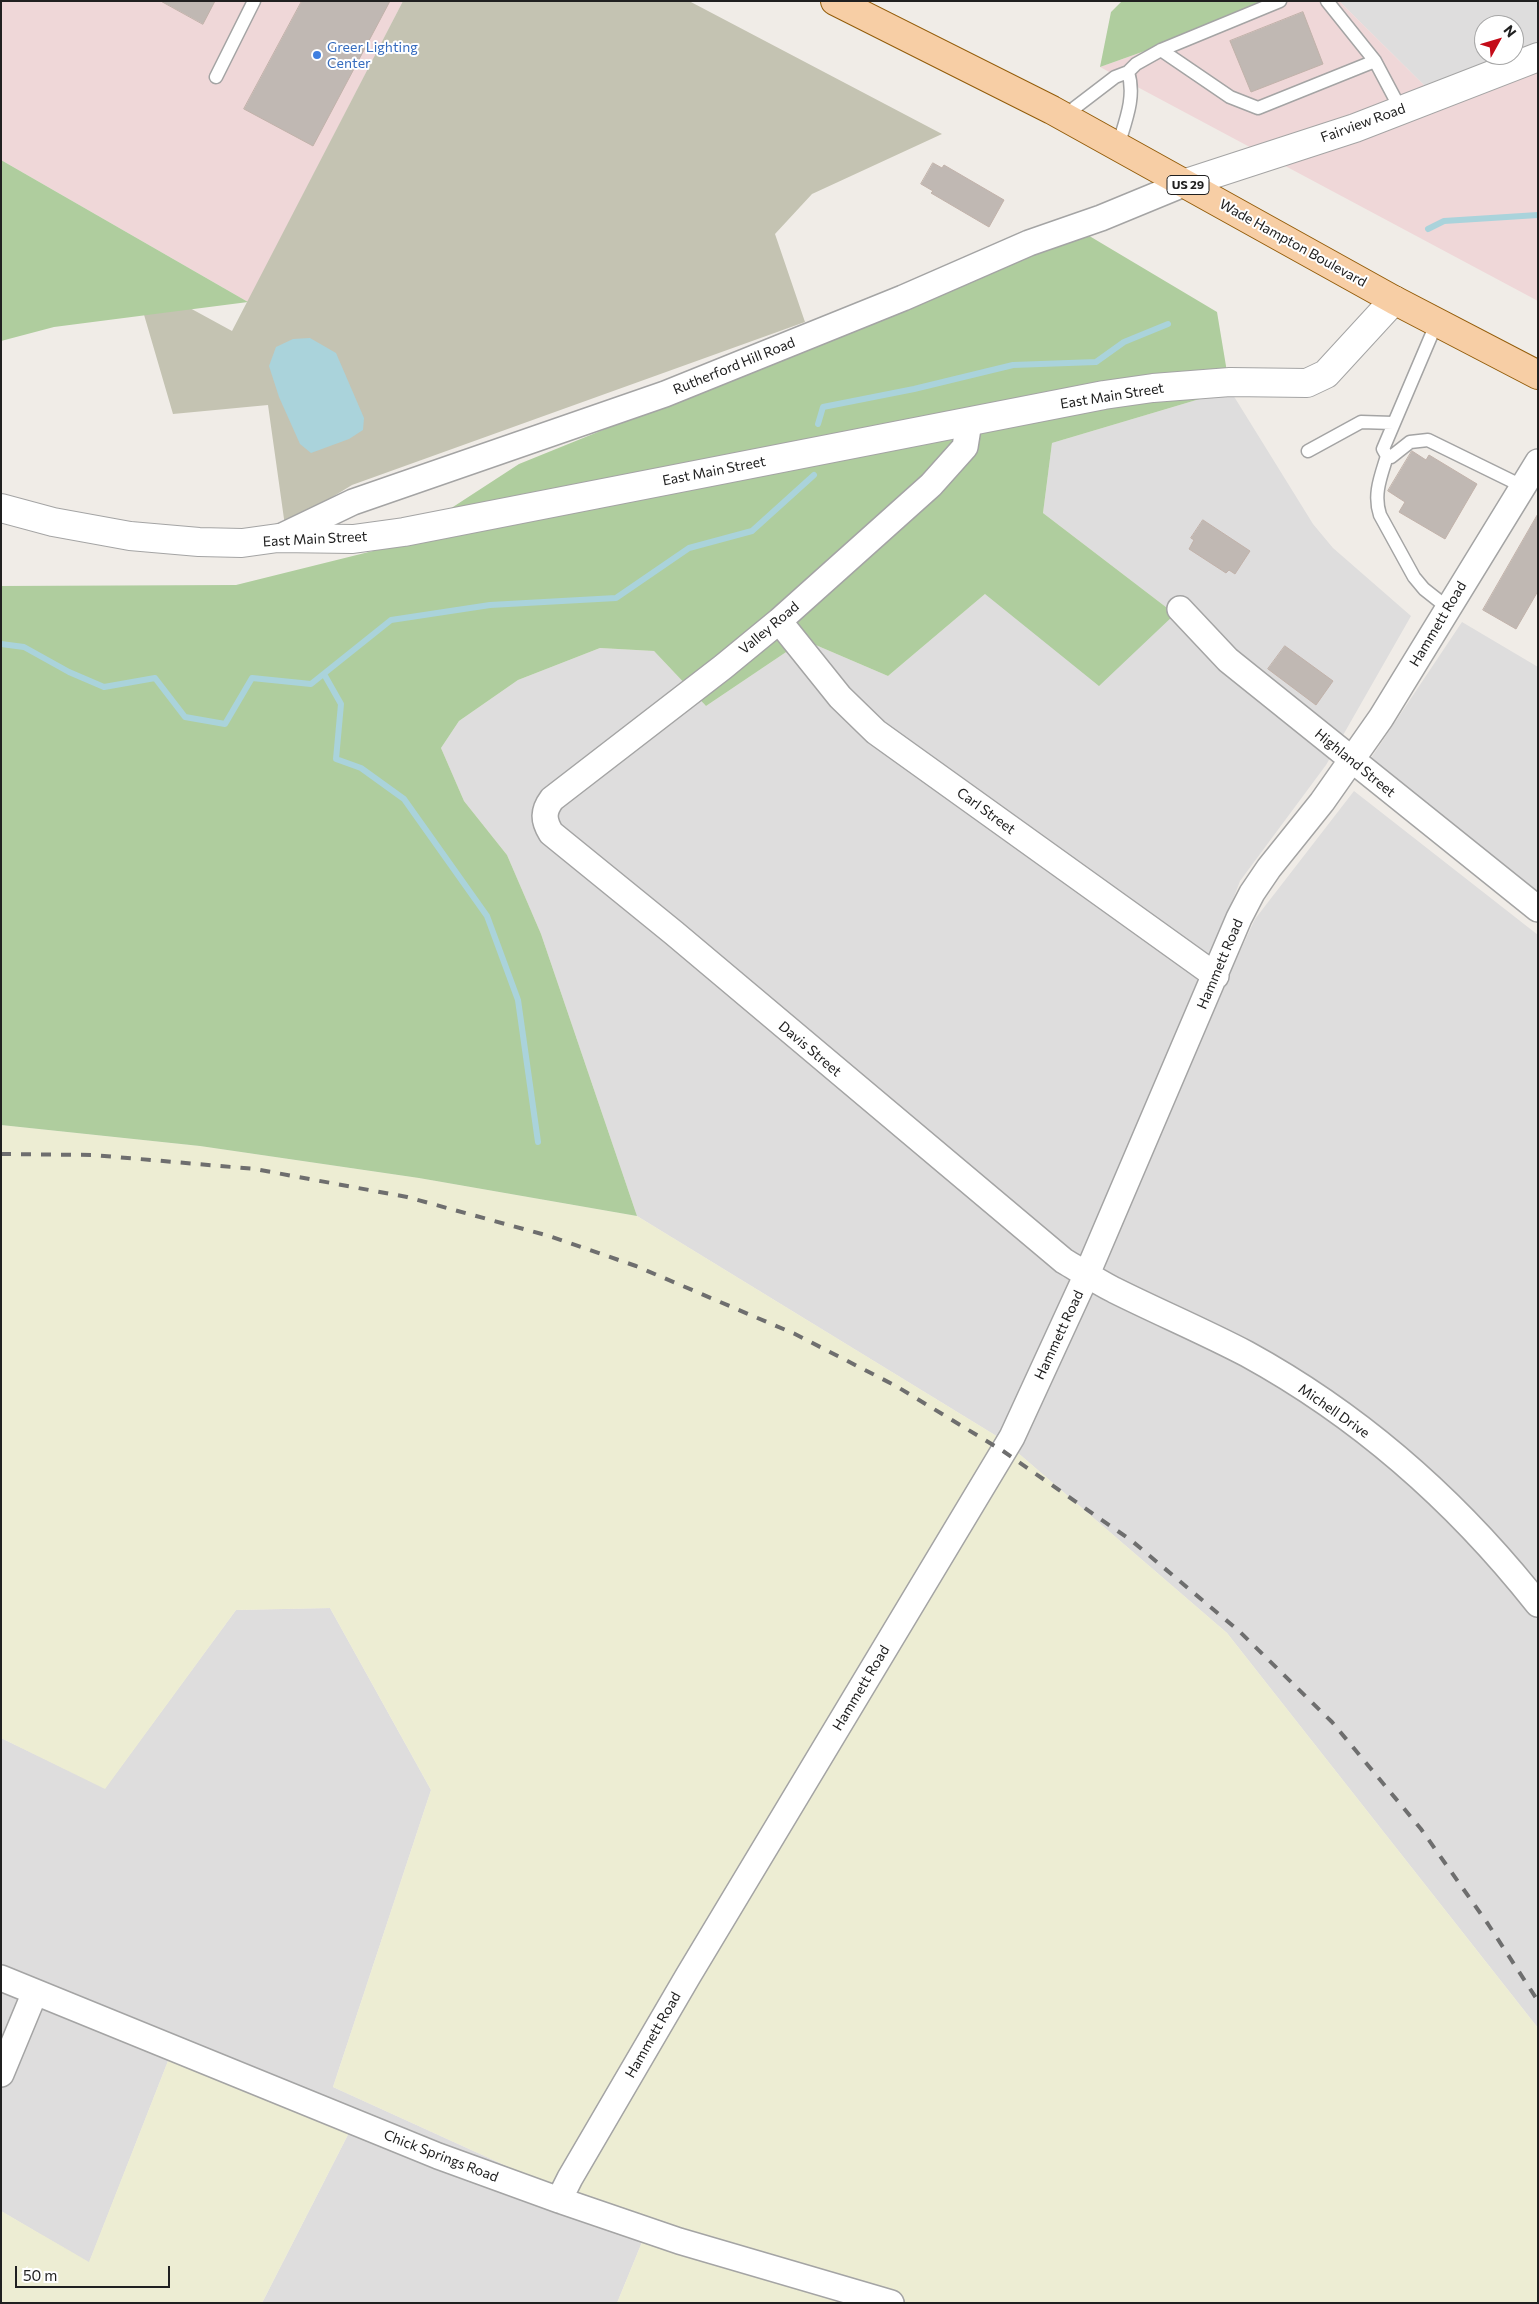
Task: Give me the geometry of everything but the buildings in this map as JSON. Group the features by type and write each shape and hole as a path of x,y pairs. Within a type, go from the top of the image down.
{"main road":[{"name":"Wade Hampton Boulevard","path":"835,1 1064,116 1394,300 1538,375"}],"street":[{"name":"Fairview Road","path":"1186,183 1355,128 1538,57"},
{"name":"Rutherford Hill Road","path":"278,538 353,502 665,394 903,298 1029,243 1101,218 1186,183"},
{"name":"East Main Street","path":"1,508 53,522 130,536 199,542 242,543 278,538 353,539 404,532 1104,395 1153,388 1230,382 1307,383 1326,374 1394,300"},
{"name":"Valley Road","path":"544,814 552,798 723,667 779,621 930,485 965,447 969,422"},
{"name":"Hammett Road","path":"559,2200 688,1976 1012,1437 1087,1274 1216,976 1239,918 1252,893 1381,718 1538,462"},
{"name":"Highland Street","path":"1180,609 1228,660 1538,909"},
{"name":"Carl Street","path":"779,621 840,697 876,732 1216,976"},
{"name":"Davis Street","path":"544,814 545,824 551,833 1064,1261 1087,1274"},
{"name":"Michell Drive","path":"1087,1274 1111,1288 1247,1354 1314,1395 1362,1430 1439,1495 1481,1537 1538,1604"},
{"name":"Chick Springs Road","path":"1,1978 438,2156 679,2241 891,2303"},
{"path":"1,2074 35,1992"}],"lane":[{"path":"216,77 254,1"},
{"path":"1064,116 1115,77 1128,72 1136,64 1161,50 1280,1"},
{"path":"1327,1 1375,60 1401,110"},
{"path":"1161,50 1230,96 1258,108 1375,60"},
{"path":"1118,146 1131,101 1131,82 1128,72"},
{"path":"1437,322 1383,448 1387,456 1378,486 1376,504 1380,515 1414,577 1424,589 1448,608"},
{"path":"1308,451 1360,422 1393,423"},
{"path":"1387,456 1391,456 1410,442 1428,440 1522,486"}],"shaded area":[{"path":"1,1 403,1 248,302 1,160"},
{"path":"403,1 689,1 942,134 812,194 775,234 805,322 352,485 285,526 268,405 173,414 133,277 232,331"},
{"path":"1285,1 1339,1 1442,103 1538,68 1538,301 1100,67"},
{"path":"1339,1 1538,1 1538,68 1442,103"},
{"path":"1230,390 1313,524 1333,548 1411,616 1326,765 1240,881 1214,950 1234,964 1255,919 1354,791 1538,935 1538,2028 1227,1633 1003,1440 637,1216 541,934 507,855 464,801 441,748 459,721 518,680 600,648 654,651 706,706 804,640 888,676 985,594 1175,614 1043,513 1052,443"},
{"path":"1462,622 1538,667 1538,895 1369,761"},
{"path":"330,1608 431,1790 333,2087 647,2230 617,2303 262,2303 357,2117 168,2061 89,2263 1,2211 1,1738 105,1788 236,1610"}],"green space":[{"path":"1122,1 1285,1 1100,67 1111,12"},
{"path":"1,160 248,302 54,327 1,341"},
{"path":"1086,234 1217,312 1230,390 1052,443 1043,513 1175,614 1099,686 985,594 888,676 804,640 706,706 654,651 600,648 518,680 459,721 441,748 464,801 507,855 541,934 637,1216 419,1178 200,1146 1,1125 1,586 236,585 393,546 519,464"},
{"path":"1,1125 200,1146 419,1178 637,1216 1003,1440 1227,1633 1538,2028 1538,2303 617,2303 647,2230 333,2087 431,1790 330,1608 236,1610 105,1789 1,1738"},
{"path":"168,2061 357,2117 262,2303 1,2303 1,2211 89,2262"}],"water":[{"path":"310,338 336,353 364,418 363,430 349,439 311,453 300,444 279,397 269,366 276,347 293,339"}],"waterway":[{"path":"1428,229 1444,221 1538,215"},
{"path":"818,424 823,407 914,389 1013,365 1096,362 1124,342 1168,324"},
{"path":"1,644 24,647 69,672 104,687 155,678 185,717 225,724 252,678 311,684 391,620 490,605 616,598 689,548 752,531 814,475"},
{"path":"324,674 341,704 336,759 361,768 404,799 487,916 518,1000 538,1142"}],"railway":[{"path":"1,1154 93,1155 255,1169 407,1197 549,1236 636,1266 795,1334 896,1386 1003,1451 1132,1541 1239,1631 1332,1722 1421,1829 1488,1924 1538,2001"}],"place":[{"name":"Greer Lighting Center","path":"317,55"}]}
